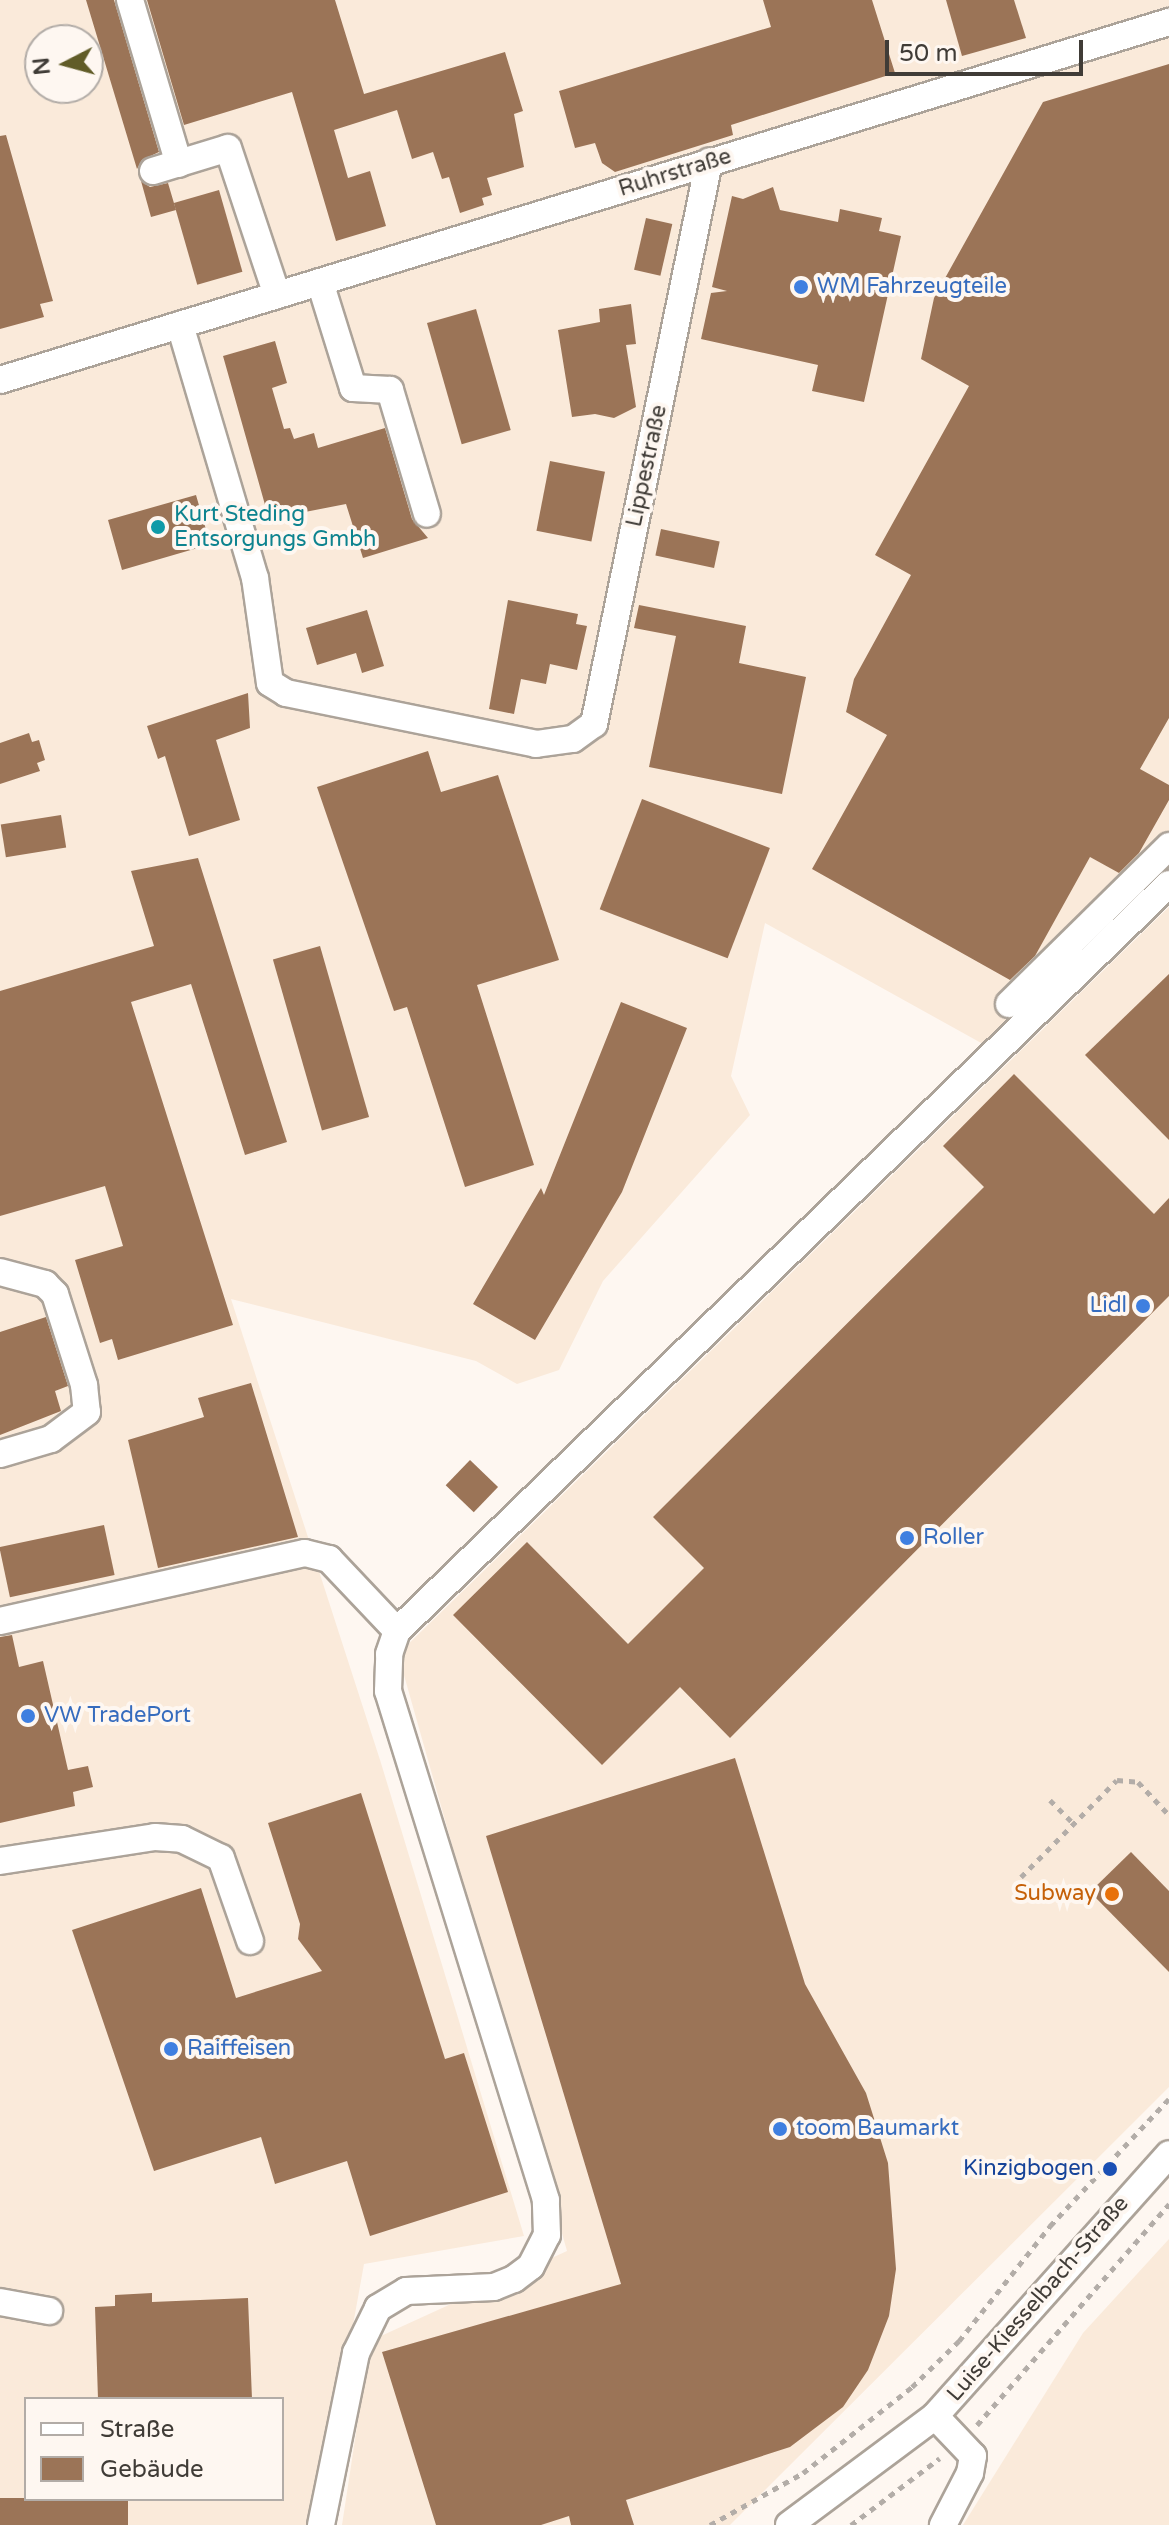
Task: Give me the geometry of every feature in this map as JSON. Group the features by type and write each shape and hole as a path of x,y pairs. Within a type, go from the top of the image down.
{"street":[{"path":"130,0 179,164"},
{"name":"Ruhrstraße","path":"0,380 1169,22"},
{"path":"153,171 228,148 277,295"},
{"name":"Lippestraße","path":"180,325 255,578 270,683 286,693 554,745 586,735 594,724 709,162"},
{"path":"320,282 353,388 390,390 427,514"},
{"path":"1009,1004 1169,846"},
{"path":"321,2525 356,2353 378,2308 406,2291 494,2287 514,2279 531,2266 547,2235 546,2200 388,1691 389,1654 397,1631 1169,884"},
{"path":"0,1272 45,1284 55,1294 84,1385 87,1412 51,1439 0,1454"},
{"path":"0,1621 316,1553 329,1559 397,1631"},
{"path":"0,1861 155,1837 182,1839 221,1858 250,1941"},
{"name":"Luise-Kiesselbach-Straße","path":"789,2525 935,2416 1169,2154"},
{"path":"0,2302 49,2311"},
{"path":"935,2416 973,2456 943,2525"}],"path":[{"path":"1021,1877 1117,1780 1128,1777 1169,1815"},
{"path":"1050,1800 1074,1824"},
{"path":"710,2525 803,2473 912,2387 959,2341 1050,2226 1169,2099"},
{"path":"851,2525 994,2411 1097,2282 1169,2204"}],"shaded area":[{"path":"0,0 1169,0 1169,862 983,1044 765,923 731,1076 750,1115 603,1281 559,1370 517,1384 476,1361 231,1299 381,1763 524,2236 364,2264 317,2525 0,2525"},
{"name":"Kinzigbogen","path":"1169,907 1169,2087 730,2525 342,2525 370,2341 567,2251 398,1654"},
{"path":"1169,2239 1169,2525 963,2525 1083,2333"}],"building":[{"path":"86,0 114,0 159,152 142,160 137,169 104,60 104,24 93,24"},
{"path":"147,0 335,0 364,94 505,52 523,111 514,114 524,167 487,178 492,195 482,198 484,205 460,213 449,177 442,179 433,152 412,159 397,110 334,130 348,178 370,171 386,226 336,241 292,92 184,125"},
{"path":"763,0 872,0 895,73 731,125 733,135 615,172 602,163 595,143 575,148 559,91 771,27"},
{"path":"946,0 1014,0 1026,38 962,56"},
{"path":"1169,64 1169,718 1140,769 1169,785 1169,800 1139,853 1119,873 1090,857 1035,956 1010,980 812,869 887,735 846,712 854,679 911,575 875,555 969,386 921,359 934,298 1043,102"},
{"path":"6,135 53,301 40,304 44,317 0,329 0,136"},
{"path":"141,181 150,187 168,183 176,210 151,217"},
{"name":"WM Fahrzeugteile","path":"773,187 780,210 838,222 840,209 882,218 879,231 901,236 864,402 812,391 818,365 701,339 711,293 727,291 712,287 732,196 743,199"},
{"path":"219,190 242,272 197,285 174,203"},
{"path":"646,218 672,224 660,276 634,270"},
{"path":"631,304 636,344 626,345 636,407 614,418 595,414 572,417 558,330 600,322 599,309"},
{"path":"476,309 511,430 462,444 427,323"},
{"path":"275,341 287,383 272,388 284,429 290,428 294,439 314,433 318,448 385,428 412,519 428,538 363,558 346,504 269,519 223,356"},
{"path":"550,461 605,472 591,541 536,531"},
{"name":"Kurt Steding Entsorgungs Gmbh","path":"196,495 207,533 197,536 201,547 122,570 108,520"},
{"path":"661,529 720,541 714,568 655,555"},
{"path":"508,600 578,614 576,624 587,626 577,670 550,664 546,684 521,679 514,714 489,709"},
{"path":"639,605 746,626 739,663 806,677 782,794 649,767 676,636 634,628"},
{"path":"367,610 384,666 362,673 356,653 317,665 306,628"},
{"path":"248,693 250,728 216,740 240,820 189,836 165,756 158,759 147,726"},
{"path":"29,733 32,742 39,740 45,760 37,763 40,771 0,784 0,743"},
{"path":"428,751 441,792 498,775 559,960 477,985 534,1165 465,1187 407,1007 394,1011 317,787"},
{"path":"642,799 770,848 728,958 600,909"},
{"path":"61,815 66,848 6,857 1,825"},
{"path":"198,858 287,1142 245,1155 191,984 131,1002 233,1325 118,1360 112,1339 100,1343 75,1260 123,1246 105,1186 0,1216 0,991 154,946 131,871"},
{"path":"320,946 369,1117 322,1131 273,960"},
{"path":"1169,974 1169,1140 1085,1055"},
{"path":"621,1002 687,1028 622,1192 535,1340 473,1304 541,1188 544,1195"},
{"path":"1014,1074 1154,1214 1169,1198 1169,1296 730,1738 680,1687 602,1765 453,1615 527,1542 628,1644 704,1568 653,1517 984,1187 943,1146"},
{"path":"46,1317 68,1386 55,1391 61,1411 0,1435 0,1332"},
{"path":"251,1383 298,1537 158,1568 128,1440 204,1417 198,1398"},
{"path":"470,1460 498,1487 474,1512 446,1485"},
{"path":"104,1525 115,1575 10,1597 0,1547"},
{"name":"VW TradePort","path":"12,1635 19,1667 43,1661 68,1770 88,1766 93,1787 73,1792 75,1806 0,1823 0,1637"},
{"path":"735,1758 805,1984 866,2093 888,2163 896,2269 889,2316 868,2370 843,2407 790,2447 626,2500 634,2525 571,2525 569,2516 541,2525 436,2525 382,2352 621,2284 486,1836"},
{"path":"361,1793 445,2059 464,2053 508,2192 370,2236 347,2161 275,2184 261,2137 154,2171 72,1930 201,1888 236,1998 322,1971 298,1939 300,1924 268,1823"},
{"path":"1131,1852 1169,1891 1169,1972 1090,1892"},
{"path":"152,2293 152,2302 248,2298 252,2397 98,2397 95,2307 115,2306 115,2295"},
{"path":"0,2498 24,2498 24,2501 128,2501 128,2525 0,2525"}],"place":[{"name":"WM Fahrzeugteile","path":"801,287"},
{"name":"Kurt Steding Entsorgungs Gmbh","path":"158,527"},
{"name":"Lidl","path":"1143,1306"},
{"name":"Roller","path":"907,1538"},
{"name":"VW TradePort","path":"28,1716"},
{"name":"Subway","path":"1112,1894"},
{"name":"Raiffeisen","path":"171,2049"},
{"name":"toom Baumarkt","path":"780,2129"},
{"name":"Kinzigbogen","path":"1110,2169"}]}
